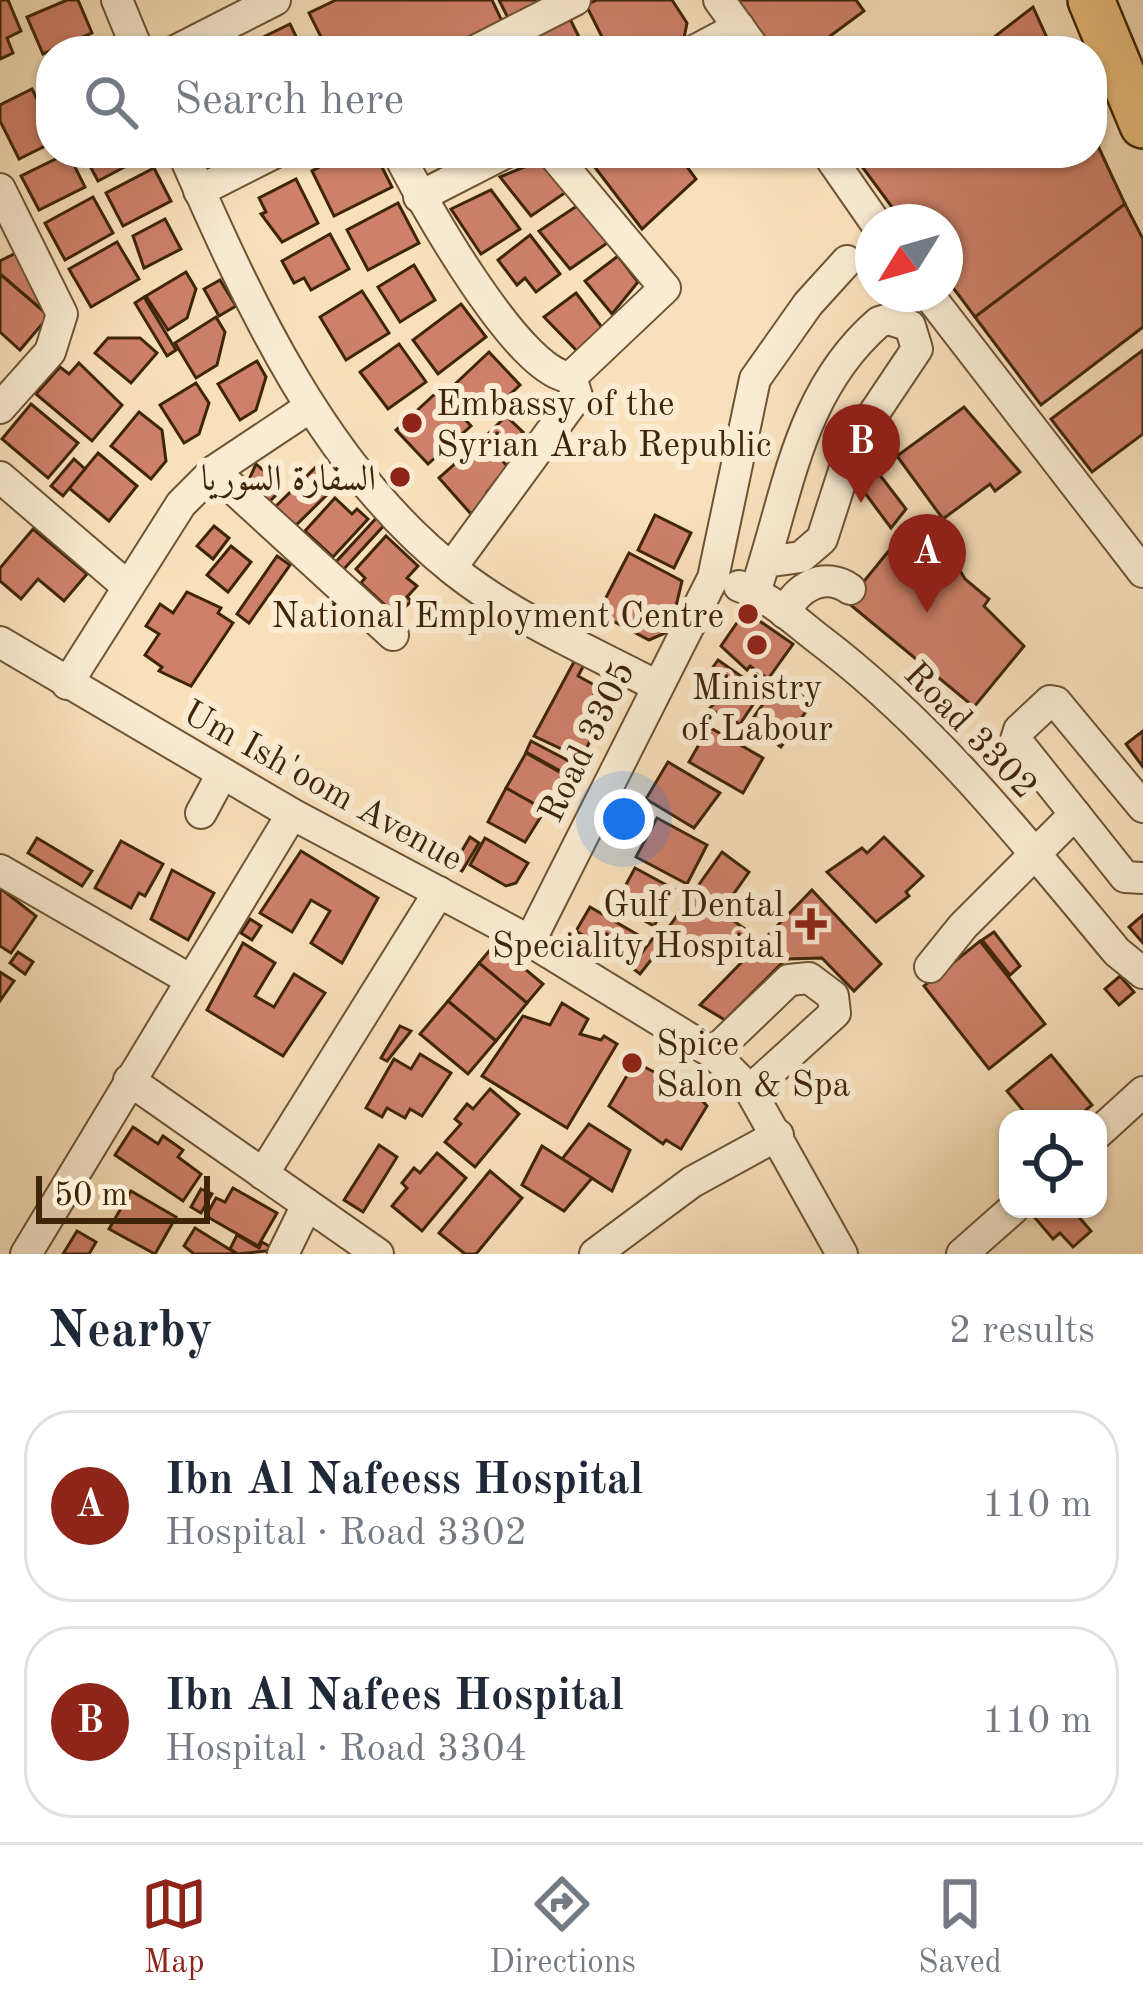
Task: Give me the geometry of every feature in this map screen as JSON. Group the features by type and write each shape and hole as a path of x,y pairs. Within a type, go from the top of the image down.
{"highway":[{"path":"1090,0 1105,36"},
{"path":"1107,40 1143,125"}],"street":[{"path":"117,0 132,36"},
{"path":"204,36 275,0"},
{"path":"504,36 575,0"},
{"path":"719,0 745,36"},
{"path":"190,168 279,356 310,407 382,497 451,568 509,608 655,685"},
{"path":"200,191 245,168"},
{"path":"405,168 468,276 545,370 571,376"},
{"path":"419,196 475,168"},
{"path":"565,168 665,288 571,376"},
{"path":"844,168 858,180 867,204"},
{"path":"0,188 62,314 50,352 0,408"},
{"name":"Road 3305","path":"530,941 655,685 713,578 755,379 808,304 847,261"},
{"path":"755,592 794,451 822,392 879,322 889,319 910,326 936,312"},
{"path":"949,312 1081,475 1143,572"},
{"path":"785,613 808,585 841,585 830,526 852,446 917,349 910,326"},
{"path":"451,568 577,396 571,376"},
{"path":"67,684 181,504 214,471 310,407"},
{"path":"214,471 393,635"},
{"path":"0,477 127,586"},
{"path":"765,562 800,557 830,526"},
{"name":"Road 3302","path":"713,578 755,592 785,613 932,735 1117,952 1143,973"},
{"name":"Um Ish'oom Avenue","path":"0,642 292,814 530,941 713,1053 751,1090 842,1254"},
{"path":"1143,807 1050,700 1018,730 1016,740 1125,877 1143,878"},
{"path":"201,813 222,774"},
{"path":"26,1254 292,814"},
{"path":"930,967 974,913 1075,814"},
{"path":"0,870 189,979"},
{"path":"263,1174 439,892"},
{"path":"713,1053 789,980 809,978 833,996 835,1013 751,1090"},
{"path":"129,1080 378,1254"},
{"path":"1107,1124 1143,1092"},
{"path":"595,1254 692,1182 778,1135"},
{"path":"283,1254 307,1205"},
{"path":"962,1254 1002,1218"}],"building":[{"path":"0,0 8,0 21,31 7,38 13,53 0,59"},
{"path":"78,0 92,33 36,38 27,17"},
{"path":"336,0 492,0 502,21 471,36 320,36 309,13"},
{"path":"499,0 545,0 508,18"},
{"path":"597,0 672,0 687,23 684,36 602,36 586,5"},
{"path":"736,0 856,0 864,11 830,36 764,36"},
{"path":"1033,7 1046,36 995,36"},
{"path":"568,15 578,36 526,36"},
{"path":"290,24 296,36 266,36"},
{"path":"32,89 36,150 19,159 0,121 0,105"},
{"path":"1107,165 1125,204 975,317 963,301 963,204 890,204 863,168"},
{"path":"37,168 76,168 85,187 39,210 21,176"},
{"path":"91,168 123,168 98,181"},
{"path":"154,168 171,201 123,226 106,193"},
{"path":"382,168 392,187 334,216 312,171"},
{"path":"522,168 557,168 572,188 531,216 500,177"},
{"path":"595,168 688,168 696,179 642,229"},
{"path":"296,179 318,223 282,242 261,214 266,212 259,198"},
{"path":"491,190 520,229 481,254 451,209"},
{"path":"93,197 113,233 65,260 45,223"},
{"path":"583,202 613,239 570,269 539,231"},
{"path":"398,203 419,243 368,270 347,230"},
{"path":"1125,204 1143,239 1143,327 1041,405 975,317"},
{"path":"165,219 181,249 144,268 133,236"},
{"path":"330,234 349,269 311,290 304,278 294,283 282,261"},
{"path":"530,235 560,274 536,292 525,278 517,285 498,260"},
{"path":"117,242 139,279 91,307 69,269"},
{"path":"16,253 49,316 0,274 0,261"},
{"path":"618,256 638,282 612,314 585,281"},
{"path":"414,265 435,300 400,322 378,287"},
{"path":"186,272 196,289 187,318 168,330 146,296"},
{"path":"0,274 49,316 20,350 0,332"},
{"path":"220,280 236,306 219,316 204,289"},
{"path":"362,291 389,333 346,360 320,317"},
{"path":"576,293 604,330 577,351 544,317"},
{"path":"144,297 176,350 167,356 135,303"},
{"path":"461,304 486,337 438,374 413,340"},
{"path":"216,317 225,332 217,365 196,378 175,343"},
{"path":"108,338 140,338 157,353 131,383 95,353"},
{"path":"399,344 426,382 388,409 360,372"},
{"path":"1143,350 1143,434 1092,472 1051,419"},
{"path":"489,352 520,385 485,418 454,385"},
{"path":"257,361 266,377 256,410 240,420 218,384"},
{"path":"79,363 122,405 92,441 36,394 60,367 69,374"},
{"path":"196,383 209,403 199,434 184,443 160,405"},
{"path":"438,391 471,426 428,464 396,430"},
{"path":"31,404 78,443 48,478 2,439"},
{"path":"964,407 1020,472 995,491 990,484 943,519 897,456"},
{"path":"139,412 162,430 166,461 151,479 111,446"},
{"path":"506,416 523,432 518,437 524,444 511,456 489,433"},
{"path":"483,439 508,467 487,492 491,495 471,514 439,478"},
{"path":"98,453 137,486 109,521 69,488"},
{"path":"74,459 85,469 63,496 51,486"},
{"path":"256,464 283,488 268,503 247,484"},
{"path":"316,467 335,487 293,528 274,508"},
{"path":"876,470 906,509 891,528 862,489"},
{"path":"335,498 352,514 357,509 368,519 333,557 305,531"},
{"path":"380,514 388,521 343,570 335,563"},
{"path":"655,515 691,533 674,568 638,550"},
{"path":"214,526 229,538 213,559 197,546"},
{"path":"33,529 87,574 64,601 38,579 21,599 0,581 0,568"},
{"path":"905,531 955,562 965,579 989,599 984,606 1024,646 974,707 847,602"},
{"path":"386,536 418,566 407,578 417,586 407,597 411,601 397,616 361,583 365,578 356,569"},
{"path":"231,546 251,562 228,592 207,575"},
{"path":"629,553 682,581 670,631 649,640 598,613"},
{"path":"277,556 290,565 249,623 237,614"},
{"path":"187,592 221,608 218,613 233,623 191,686 159,671 162,667 145,655 159,634 146,626 160,604 173,613"},
{"name":"Ministry of Labour","path":"745,611 793,644 768,679 750,666 747,670 721,646"},
{"path":"575,660 584,665 578,676 598,687 592,699 602,705 595,718 601,721 581,758 534,736"},
{"path":"718,660 762,691 740,724 709,709 713,705 695,693"},
{"path":"780,680 812,703 781,747 749,724"},
{"path":"709,727 763,758 743,793 689,762"},
{"path":"1143,731 1143,767 1126,744"},
{"path":"531,741 588,771 582,783 526,752"},
{"path":"526,753 563,774 545,810 506,788"},
{"path":"668,762 720,793 694,828 646,799"},
{"path":"506,788 545,810 525,842 488,822"},
{"path":"657,818 707,845 687,884 636,857"},
{"path":"470,837 479,843 462,871 453,866"},
{"path":"884,837 923,876 906,892 909,896 876,922 827,872 862,848 867,853"},
{"path":"37,838 92,871 82,886 28,853"},
{"path":"485,838 528,863 516,883 506,886 470,865"},
{"path":"121,841 163,864 145,896 139,893 131,908 95,888"},
{"path":"301,851 378,898 342,963 311,943 330,911 311,900 292,932 260,913"},
{"path":"722,852 749,872 721,912 748,931 723,966 669,927"},
{"path":"635,868 674,889 654,926 615,905"},
{"path":"172,870 214,893 188,940 151,919"},
{"path":"0,888 36,916 11,953 0,946"},
{"name":"Gulf Dental Speciality Hospital","path":"812,890 881,964 854,991 822,958 786,959 725,1020 700,1005"},
{"path":"590,907 640,936 626,961 576,931"},
{"path":"1143,915 1143,943 1129,927"},
{"path":"250,919 261,926 252,940 241,933"},
{"path":"994,932 1020,966 1010,975 982,940"},
{"path":"657,933 667,940 640,974 631,967"},
{"path":"980,941 1045,1024 989,1069 924,986"},
{"path":"243,943 275,963 255,996 274,1007 294,974 325,993 283,1056 207,1010"},
{"path":"495,944 543,984 527,1003 479,963"},
{"path":"18,952 33,962 25,974 10,963"},
{"path":"479,963 527,1003 496,1041 448,1001"},
{"path":"0,972 14,981 0,1001"},
{"path":"1120,976 1134,992 1119,1005 1105,989"},
{"path":"448,1001 496,1041 468,1074 420,1034"},
{"path":"562,1003 588,1019 580,1034 601,1040 604,1036 617,1044 567,1128 482,1076 523,1016 550,1025"},
{"path":"400,1026 411,1031 387,1061 381,1058"},
{"path":"420,1054 451,1073 422,1116 410,1109 405,1118 387,1108 382,1117 366,1108 394,1059 411,1069"},
{"path":"1051,1055 1092,1105 1086,1110 1023,1110 1007,1091"},
{"path":"635,1062 696,1094 707,1106 681,1149 666,1140 663,1144 609,1106"},
{"path":"490,1089 519,1114 475,1167 445,1142 461,1124 455,1119 467,1104 473,1109"},
{"path":"589,1124 630,1150 612,1191 562,1159"},
{"path":"133,1127 158,1144 163,1136 183,1150 178,1157 201,1174 183,1201 115,1155"},
{"path":"379,1145 397,1157 363,1212 344,1200"},
{"path":"542,1146 592,1178 564,1211 522,1185"},
{"path":"437,1153 466,1178 422,1231 392,1206 407,1188 402,1183 414,1168 420,1173"},
{"path":"490,1171 522,1198 476,1254 465,1254 439,1233"},
{"path":"233,1188 277,1213 258,1246 206,1216 216,1198 225,1202"},
{"path":"201,1189 212,1194 201,1213 191,1207"},
{"path":"131,1191 176,1217 155,1254 109,1229"},
{"path":"1035,1218 1080,1218 1091,1231 1073,1247 1060,1233 1053,1239"},
{"path":"195,1228 237,1254 194,1254 184,1246"},
{"path":"77,1231 96,1242 89,1254 63,1254"},
{"path":"237,1235 259,1248 262,1242 276,1250 238,1254 230,1249"}],"place":[{"name":"Embassy of the Syrian Arab Republic","path":"412,423"},
{"name":"السفارة السوريا","path":"400,477"},
{"name":"Ibn Al Nafees Hospital","path":"861,503"},
{"name":"Ibn Al Nafeess Hospital","path":"927,613"},
{"name":"National Employment Centre","path":"748,614"},
{"name":"Ministry of Labour","path":"757,645"},
{"name":"Gulf Dental Speciality Hospital","path":"811,924"},
{"name":"Spice Salon & Spa","path":"632,1063"}]}
